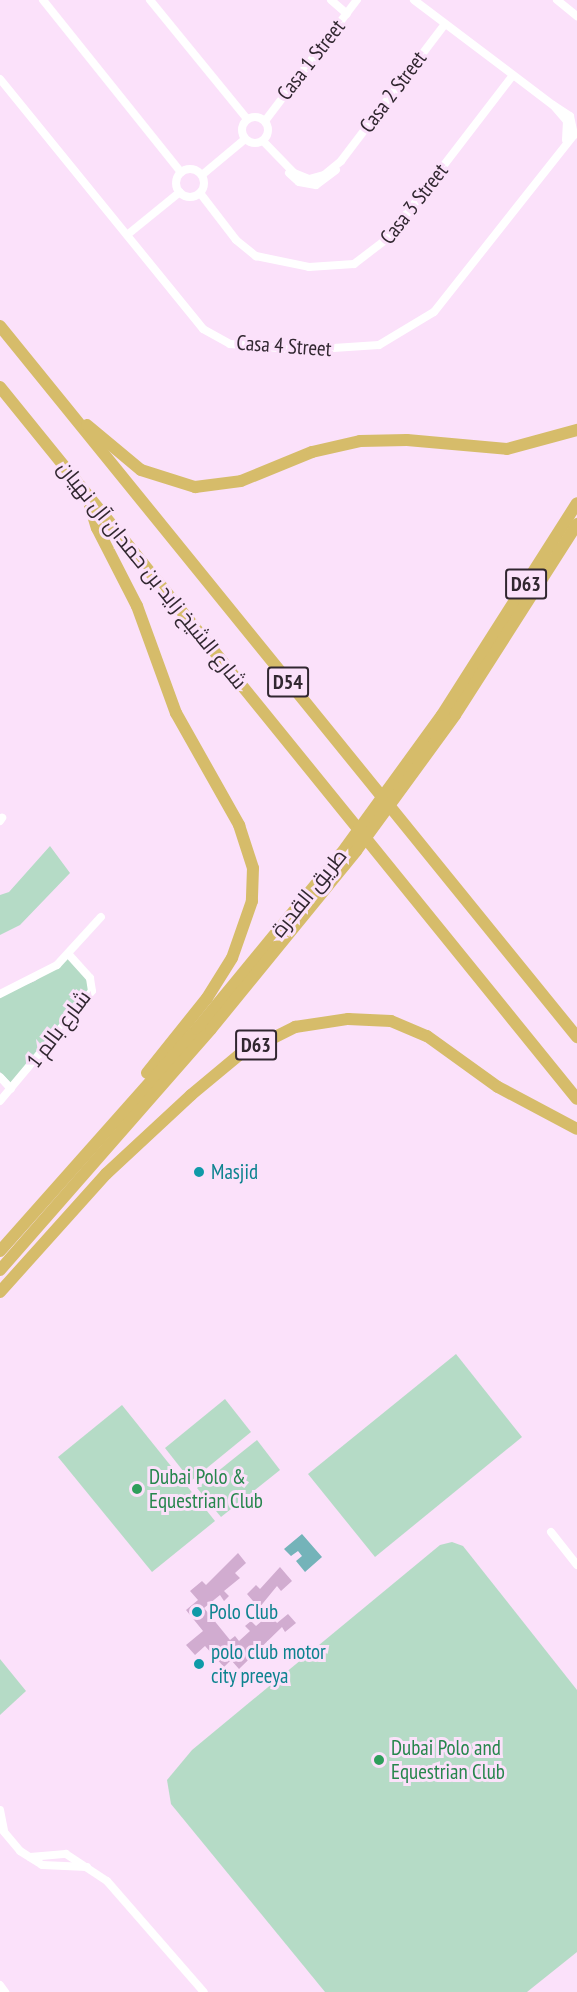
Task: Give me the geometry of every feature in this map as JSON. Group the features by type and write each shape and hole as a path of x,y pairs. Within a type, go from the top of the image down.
{"main road":[{"name":"شارع الشيخ زايد بن حمدان آل نهيان","path":"0,326 41,380 577,1037"},
{"path":"41,380 121,457 151,475 184,486 230,484 312,452 360,441 407,440 507,449 577,430"},
{"name":"شارع الشيخ زايد بن حمدان آل نهيان","path":"0,387 577,1100"},
{"path":"87,495 97,528 137,606 176,713 244,835 253,879 244,927 225,972 118,1117"},
{"name":"طريق القدرة","path":"480,668 577,503"},
{"name":"طريق القدرة","path":"0,1270 390,807 577,524"},
{"name":"طريق القدرة","path":"0,1251 282,936"},
{"name":"D63","path":"0,1292 106,1174 191,1095 239,1055 295,1027 348,1019 391,1021 428,1036 492,1084 577,1129"}],"street":[{"path":"43,0 182,172"},
{"path":"150,0 247,119 265,121 268,133 263,141 252,143 245,139 242,131 247,119"},
{"path":"331,0 347,14"},
{"name":"Casa 1 Street","path":"265,121 357,0"},
{"name":"Casa 4 Street","path":"0,79 192,318 216,338 230,344 303,350 379,345 434,312 573,135 574,122 414,0"},
{"path":"556,0 577,16"},
{"name":"Casa 2 Street","path":"263,141 282,162 309,179 324,175 341,161 445,24"},
{"name":"Casa 3 Street","path":"200,194 236,240 262,258 309,267 354,264 388,238 513,75"},
{"path":"180,192 192,197 200,194 202,175 245,139"},
{"path":"180,192 177,180 182,172 190,169 202,175"},
{"path":"127,235 180,192"},
{"name":"شارع بالم 1","path":"0,994 35,980 69,955 101,917"},
{"name":"شارع بالم 1","path":"0,1101 92,991 91,980 69,955"},
{"path":"0,1077 11,1089"},
{"path":"551,1532 577,1564"},
{"path":"0,1810 2,1829 30,1857 58,1869 87,1867"},
{"path":"30,1857 58,1853 87,1867 126,1897 204,1992"},
{"path":"0,1985 5,1992"}],"shaded area":[{"path":"50,846 70,873 20,925 0,935 0,895 9,892"},
{"path":"67,957 87,979 89,992 13,1085 0,1072 0,995 35,981"},
{"path":"456,1354 522,1437 375,1557 308,1474"},
{"path":"225,1399 251,1432 191,1481 165,1448"},
{"name":"Dubai Polo & Equestrian Club","path":"122,1405 215,1521 152,1572 58,1457"},
{"path":"257,1440 280,1470 221,1517 197,1488"},
{"path":"302,1534 322,1557 305,1572 296,1561 302,1556 298,1551 291,1556 284,1549"},
{"name":"Dubai Polo and Equestrian Club","path":"452,1542 463,1546 577,1690 577,1952 527,1992 325,1992 171,1804 167,1780 192,1750 440,1545"},
{"path":"0,1659 26,1691 0,1715"}],"building":[{"name":"Polo Club","path":"238,1553 246,1563 235,1573 240,1578 224,1591 229,1596 224,1601 220,1595 204,1608 230,1640 235,1636 239,1641 250,1631 245,1626 251,1621 256,1626 270,1614 277,1623 288,1614 296,1623 285,1632 282,1627 239,1669 231,1660 224,1667 205,1646 195,1655 186,1645 203,1631 186,1610 198,1600 190,1591 202,1581 206,1585"},
{"path":"280,1567 292,1581 281,1591 277,1586 259,1608 247,1594 256,1585 260,1589"}],"place":[{"name":"Masjid","path":"199,1172"},
{"name":"Dubai Polo & Equestrian Club","path":"137,1489"},
{"name":"Polo Club","path":"197,1612"},
{"name":"polo club motor city preeya","path":"199,1664"},
{"name":"Dubai Polo and Equestrian Club","path":"379,1760"}]}
